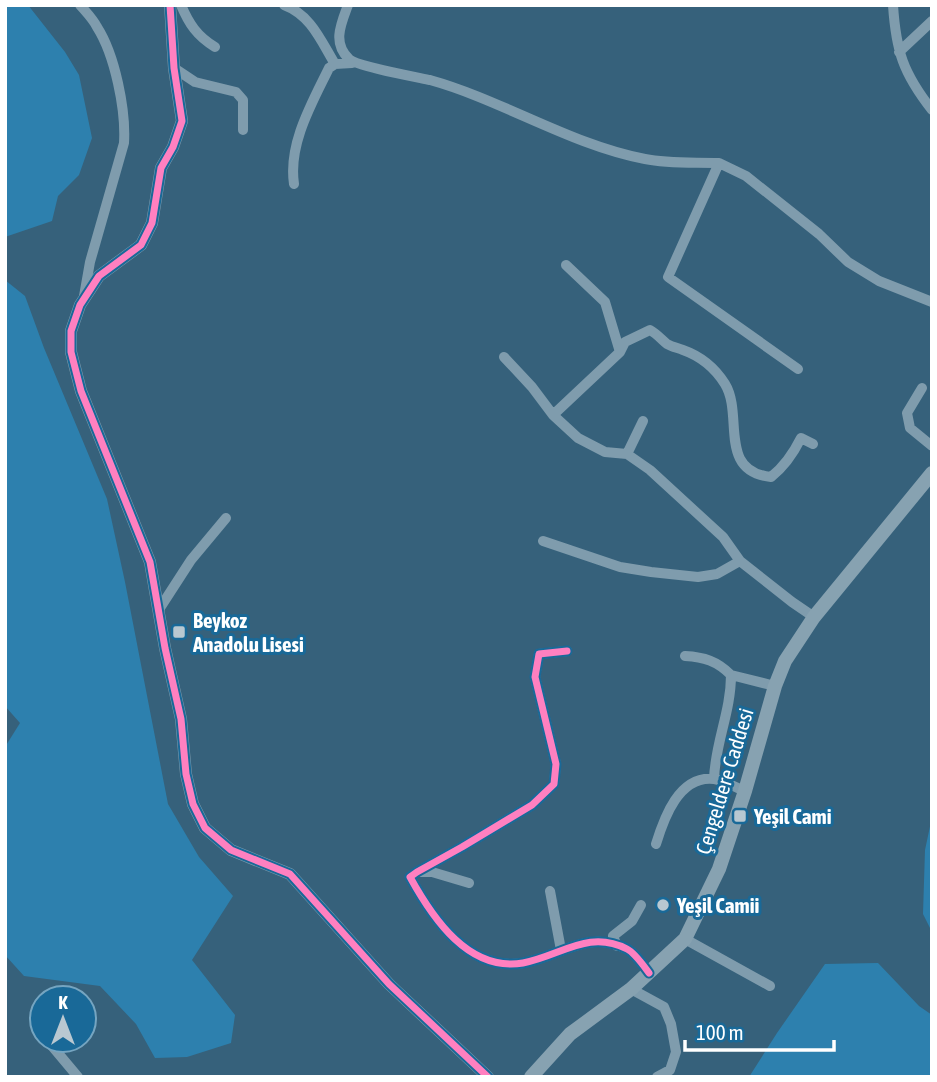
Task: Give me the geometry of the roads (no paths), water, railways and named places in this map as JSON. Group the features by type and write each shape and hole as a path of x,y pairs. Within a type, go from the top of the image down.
{"main road":[{"name":"Çengeldere Caddesi","path":"531,1077 570,1034 631,989 685,939 719,869 785,661 814,617 932,473"}],"street":[{"path":"80,5 97,27 106,46 120,93 125,123 124,143 83,300 71,331 71,352 81,391 150,562 181,719 186,774 193,804 205,828 231,850 290,874 388,984 488,1077"},
{"path":"83,300 99,276 141,245 152,223 161,167 173,147 183,121 174,68 170,5"},
{"path":"181,5 188,22 198,35 215,47"},
{"path":"284,5 304,16 335,64"},
{"path":"348,5 339,30 339,41 346,57 352,63"},
{"path":"893,5 899,52 914,88 932,110"},
{"path":"899,52 932,21"},
{"path":"294,184 291,164 308,110 330,68 335,64 352,63 400,72 456,88 527,118 610,149 646,159 719,163 746,176 819,234 848,262 879,281 932,302"},
{"path":"174,68 195,82 236,92 243,100 243,130"},
{"path":"719,163 668,277 798,369"},
{"path":"566,265 605,302 620,352"},
{"path":"553,415 620,352 625,342 650,330 669,345 701,358 724,383 732,400 734,444 738,456 760,475 771,477 781,469 801,438 813,444"},
{"path":"504,357 553,415 578,438 605,453 627,454 650,470 723,537 740,561 814,617"},
{"path":"922,388 907,413 910,428 932,446"},
{"path":"627,454 643,421"},
{"path":"158,611 191,560 226,518"},
{"path":"543,541 620,567 698,577 717,574 740,561"},
{"path":"567,651 538,654 535,677 556,764 554,784 532,805 410,877 428,909 448,934 484,958 505,964 525,963 593,940 629,949 649,973"},
{"path":"685,656 704,657 723,667 731,675 775,686"},
{"path":"714,779 714,764 731,697 731,675"},
{"path":"656,844 664,820 678,794 698,782 714,779 745,791"},
{"path":"417,872 432,872 470,883"},
{"path":"550,891 561,950"},
{"path":"617,946 613,936 632,921 642,905"},
{"path":"685,939 770,986"},
{"path":"631,989 664,1007 671,1024 676,1052 670,1070 657,1077"},
{"path":"59,1054 78,1077"}],"place":[{"name":"Beykoz Anadolu Lisesi","path":"179,632"},
{"name":"Yeşil Cami","path":"740,816"},
{"name":"Yeşil Camii","path":"663,905"}]}
